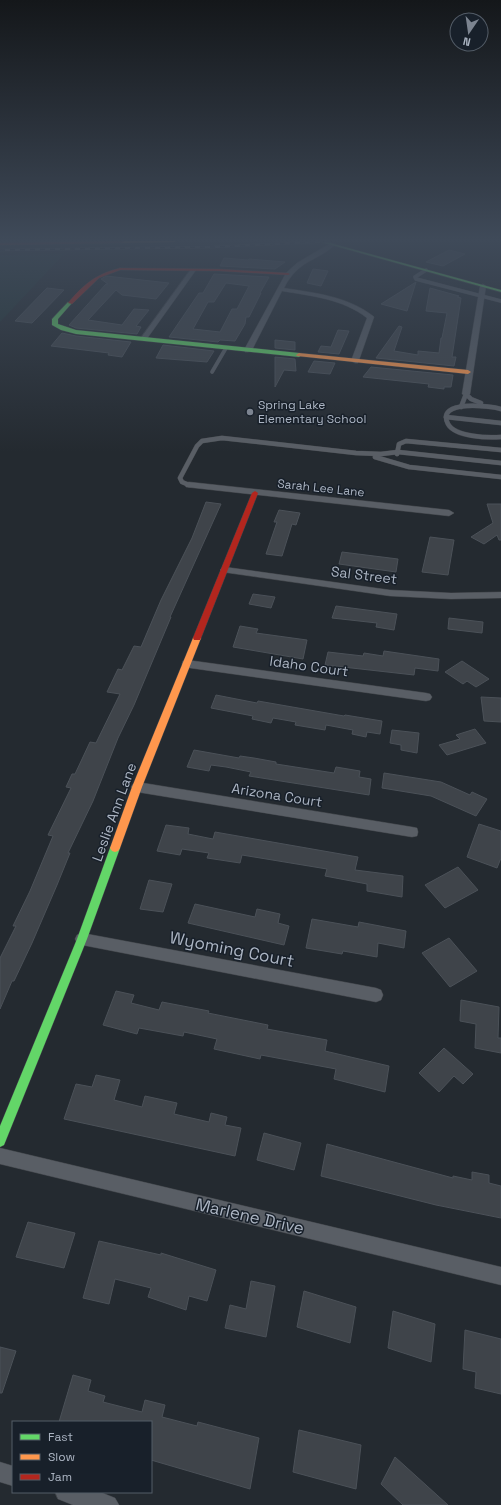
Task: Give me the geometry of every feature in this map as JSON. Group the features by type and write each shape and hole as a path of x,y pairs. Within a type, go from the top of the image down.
{"street":[{"path":"62,311 55,319 55,325 62,330 468,372"},
{"path":"144,339 164,311"},
{"path":"248,350 268,311"},
{"path":"355,361 371,317 364,311"},
{"path":"466,394 468,372 479,311"},
{"name":"Sarah Lee Lane","path":"190,486 449,513"},
{"name":"Leslie Ann Lane","path":"0,1140 82,939 137,787 255,493"},
{"name":"Sal Street","path":"225,570 390,593 451,596 501,595"},
{"name":"Idaho Court","path":"187,664 426,697"},
{"name":"Arizona Court","path":"137,787 412,832"},
{"name":"Wyoming Court","path":"82,939 376,995"},
{"name":"Marlene Drive","path":"0,1156 501,1276"},
{"path":"0,1472 12,1476"},
{"path":"68,1493 108,1505"}],"lane":[{"path":"212,372 226,348"},
{"path":"461,407 466,394 471,399 485,405 501,409"},
{"path":"446,417 449,412 461,407 485,405"},
{"path":"446,417 501,423"},
{"path":"446,417 450,426 462,434 486,438 501,437"},
{"path":"190,486 182,482 180,478 197,446 202,441 222,438 356,453 381,454 398,452 501,463"},
{"path":"396,462 400,444 406,441 501,450"},
{"path":"356,453 396,462 409,467 501,477"}],"shaded area":[{"path":"0,311 10,311 0,322"}],"building":[{"path":"24,311 43,311 32,323 15,321"},
{"path":"81,311 96,311 88,320 122,325 132,311 148,311 136,326 141,327 137,334 76,328 69,325"},
{"path":"187,311 203,311 193,329 220,332 231,311 252,311 249,317 246,317 245,324 235,341 220,340 218,342 169,337"},
{"path":"428,311 459,311 452,357 456,357 454,366 376,358 399,326 402,327 394,351 418,355 418,351 439,353 447,313"},
{"path":"338,330 349,331 339,354 318,352 321,346 331,347"},
{"path":"62,333 131,342 122,357 108,355 109,353 51,346"},
{"path":"275,340 295,342 295,350 275,348"},
{"path":"163,345 214,351 207,362 156,358"},
{"path":"275,357 295,359 296,371 284,370 275,387"},
{"path":"314,361 335,363 330,374 308,372"},
{"path":"371,367 453,375 451,387 444,387 444,389 428,387 429,384 363,377"},
{"path":"206,502 221,504 170,617 134,705 118,738 93,801 68,853 70,853 32,943 14,981 12,981 0,1009 0,958 16,926 13,926 30,891 53,836 48,835 71,788 66,787 72,774 75,774 90,742 96,743 120,694 107,692 118,669 122,670 134,646 141,647 161,600 192,538"},
{"path":"487,504 501,504 501,540 499,540 497,535 484,544 471,537 493,523"},
{"path":"279,510 300,513 296,525 292,524 282,556 266,554 277,522 274,522"},
{"path":"430,537 454,540 448,575 422,572"},
{"path":"342,552 398,559 396,572 339,564"},
{"path":"253,594 275,597 271,608 249,604"},
{"path":"336,606 397,614 394,630 376,627 377,623 332,618"},
{"path":"449,618 483,622 482,633 448,629"},
{"path":"240,626 258,629 256,633 307,640 303,659 233,647"},
{"path":"384,651 439,659 438,671 415,668 414,675 325,665 328,652 363,656 364,653 383,656"},
{"path":"462,661 489,679 476,687 467,681 463,684 445,672"},
{"path":"216,695 257,703 258,701 382,721 380,734 367,732 366,737 352,734 353,730 326,725 325,730 295,725 296,722 273,718 271,723 252,719 253,716 211,708"},
{"path":"481,697 501,698 501,722 484,721"},
{"path":"475,729 486,743 447,755 439,745 460,739 456,735"},
{"path":"392,730 419,733 417,753 401,750 401,745 390,743"},
{"path":"194,750 239,758 240,756 254,758 276,762 276,764 334,773 336,767 360,771 359,777 371,779 369,795 249,776 251,772 226,767 211,765 209,771 187,767"},
{"path":"384,773 441,782 470,795 472,792 487,799 476,816 431,796 382,788"},
{"path":"479,824 501,831 501,858 497,868 467,857"},
{"path":"166,825 189,828 188,834 213,839 215,832 358,857 355,870 403,876 402,897 367,891 367,884 325,876 327,869 242,855 240,863 207,858 209,853 182,849 180,855 157,851"},
{"path":"458,867 478,890 445,908 425,885"},
{"path":"149,880 172,884 163,912 140,909"},
{"path":"195,904 255,917 257,909 280,914 278,923 289,926 284,945 188,923"},
{"path":"312,919 358,927 359,922 406,931 404,948 378,943 377,957 343,951 342,954 306,948"},
{"path":"449,938 477,971 450,987 422,953"},
{"path":"116,991 134,995 131,1003 159,1010 162,1002 268,1025 267,1029 327,1040 325,1051 389,1066 385,1092 334,1079 336,1069 261,1055 260,1059 214,1049 217,1039 184,1032 183,1036 139,1028 137,1034 103,1025"},
{"path":"461,1000 499,1007 498,1038 501,1038 501,1053 475,1048 476,1024 460,1021"},
{"path":"444,1048 473,1074 463,1084 454,1076 439,1092 419,1073"},
{"path":"96,1075 120,1080 114,1100 142,1107 145,1096 177,1103 174,1114 209,1122 211,1113 227,1117 225,1125 241,1128 235,1156 64,1119 76,1084 92,1087"},
{"path":"264,1133 301,1143 294,1170 257,1160"},
{"path":"327,1144 453,1178 453,1176 472,1180 472,1172 489,1175 489,1183 501,1186 501,1218 436,1205 321,1176"},
{"path":"28,1222 75,1233 64,1268 16,1257"},
{"path":"99,1241 161,1255 161,1253 216,1270 207,1301 189,1296 186,1310 148,1297 151,1288 115,1279 109,1304 83,1298"},
{"path":"251,1281 275,1286 266,1337 225,1328 230,1305 246,1309"},
{"path":"304,1291 356,1307 350,1343 297,1327"},
{"path":"393,1311 435,1324 431,1362 388,1348"},
{"path":"465,1330 501,1339 501,1394 475,1388 476,1372 463,1369"},
{"path":"0,1347 16,1351 2,1393 0,1393"},
{"path":"73,1375 91,1380 88,1391 105,1396 103,1402 142,1412 145,1400 165,1405 162,1417 197,1426 198,1422 259,1438 250,1489 152,1460 152,1421 59,1421"},
{"path":"299,1430 361,1445 356,1489 293,1472"},
{"path":"395,1457 448,1505 403,1505 381,1484"}],"traffic: fast":[{"path":"62,311 55,319 55,325 63,329 76,332 299,355"},
{"path":"0,1141 82,939 115,848"}],"traffic: slow":[{"path":"299,355 468,372"},
{"path":"115,848 137,787 197,638"}],"traffic: jam":[{"path":"197,638 255,493"}],"place":[{"name":"Spring Lake Elementary School","path":"250,412"}]}
